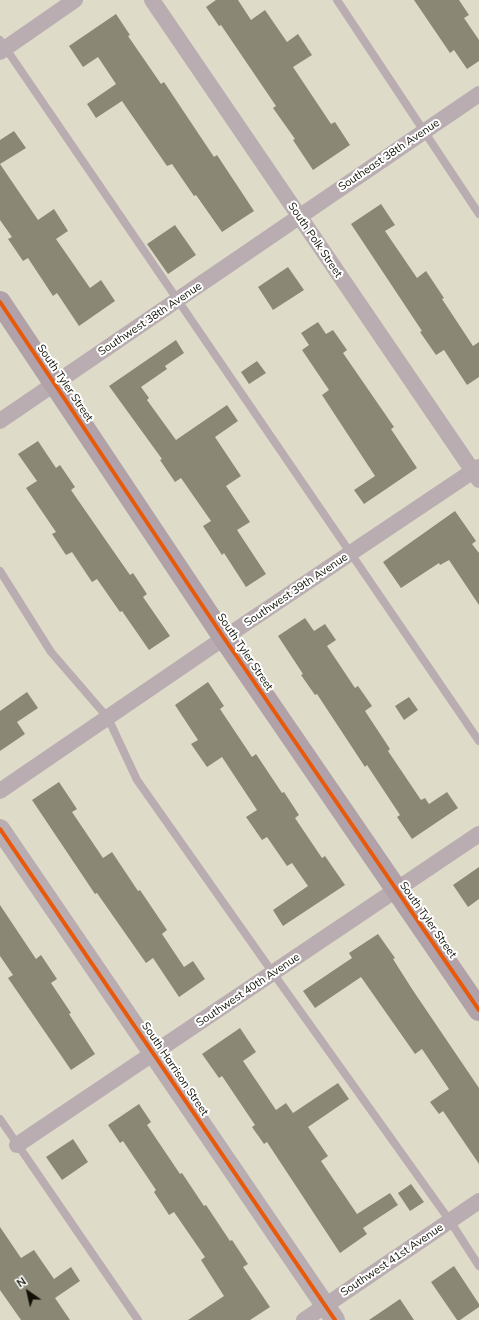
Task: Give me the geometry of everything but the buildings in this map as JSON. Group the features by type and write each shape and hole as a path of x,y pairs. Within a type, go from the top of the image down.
{"main road":[{"name":"South Tyler Street","path":"0,302 224,638 479,1010"}],"street":[{"path":"2,47 76,0"},
{"name":"South Polk Street","path":"152,0 477,473"},
{"name":"Southeast 38th Avenue","path":"299,216 479,94"},
{"name":"Southwest 38th Avenue","path":"0,421 299,216"},
{"name":"Southwest 39th Avenue","path":"0,791 351,553 477,473"},
{"name":"South Harrison Street","path":"0,829 330,1312"},
{"name":"Southwest 40th Avenue","path":"17,1145 479,834"},
{"name":"Southwest 41st Avenue","path":"304,1320 330,1312 450,1221 479,1201"}],"lane":[{"path":"337,0 479,214"},
{"path":"2,47 479,741"},
{"path":"0,572 51,652 108,718 137,780 272,973 450,1221 479,1266"},
{"path":"0,1119 138,1320"}],"cycle path":[{"path":"0,302 224,638 479,1010"},
{"path":"0,829 335,1320"}]}
